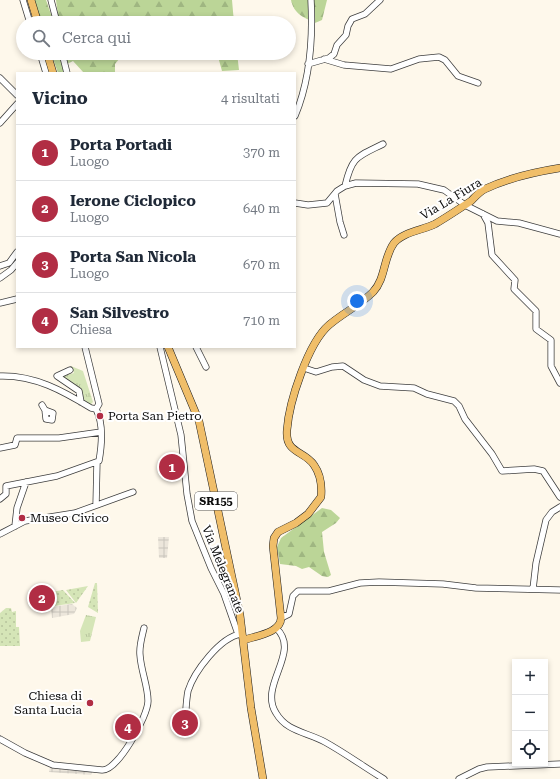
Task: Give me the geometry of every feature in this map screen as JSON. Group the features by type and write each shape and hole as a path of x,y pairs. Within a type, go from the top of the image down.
{"main road":[{"path":"31,0 36,16"},
{"path":"49,60 53,72"},
{"name":"Via La Fiura","path":"281,618 273,546 274,538 278,532 296,523 308,514 321,497 320,476 314,464 293,450 287,438 289,413 295,390 313,344 329,324 362,301 378,286 394,243 401,238 434,224 465,205 484,190 530,173 560,168"},
{"name":"SR155","path":"168,348 199,421 242,636 246,660 250,708 263,779"},
{"path":"242,636 276,628 280,624 281,618"}],"street":[{"path":"23,0 28,16"},
{"path":"51,0 56,16"},
{"path":"54,8 55,0"},
{"path":"296,114 301,102 308,64 312,21 311,0"},
{"path":"308,64 329,58 334,54 337,45 346,34 352,19 365,14 380,0"},
{"path":"324,59 344,65 391,69 419,59 439,57 445,60 458,76 478,83"},
{"path":"42,60 46,72"},
{"path":"63,60 66,72"},
{"path":"0,78 16,94"},
{"path":"0,123 16,105"},
{"path":"345,186 350,166 358,156 383,144"},
{"path":"296,203 308,205 327,203 345,186 376,182 403,182 430,186 444,190 465,205 497,220 519,223 560,234"},
{"path":"335,194 344,235"},
{"path":"482,212 488,223 492,255 515,280 514,289 536,311 536,329 551,340 552,366 560,383"},
{"path":"0,266 9,263 16,253"},
{"path":"0,278 16,264"},
{"path":"0,303 16,299"},
{"path":"85,348 99,404 96,409"},
{"name":"Via Melegranate","path":"160,348 183,448 187,494 192,521 211,568 242,636"},
{"path":"196,348 206,367"},
{"path":"304,368 316,372 332,366 342,366 364,380 380,386 414,388 427,394 454,401 459,406 465,419 492,454 500,469 506,472 534,469 543,471 560,497"},
{"path":"70,370 57,376 80,391 81,402"},
{"path":"0,376 19,376 38,381 91,408 96,409 100,416 101,432 100,461 57,476 6,486 6,494 0,499"},
{"path":"0,448 15,445 17,438 59,438 101,432"},
{"path":"96,505 97,462"},
{"path":"15,525 17,508 26,482"},
{"path":"0,534 15,525 75,513 133,492"},
{"path":"533,589 536,563 546,520 552,512 560,506"},
{"path":"281,618 289,614 293,596 298,591 330,591 360,583 379,582 443,584 476,588 560,590"},
{"path":"0,739 25,753 59,766 105,770 114,765 128,746 147,709 148,694 140,654 144,628"},
{"path":"276,628 284,638 285,645 284,653 273,684 272,704 282,723 294,730 323,741 384,779"},
{"path":"185,722 187,696 197,673 212,653 242,636"},
{"path":"459,779 479,769 487,767 560,764"}],"green space":[{"path":"34,0 46,0 52,16 39,16"},
{"path":"56,0 232,0 233,16 58,16"},
{"path":"291,0 327,0 322,20 315,23 303,17 294,9"},
{"path":"53,60 61,60 64,72 58,72"},
{"path":"66,60 118,60 115,64 115,72 83,72 73,61 67,64"},
{"path":"219,60 238,60 239,70 222,71"},
{"path":"71,366 83,371 93,402 90,405 84,402 78,391 56,378 74,373"},
{"path":"322,508 331,510 340,518 336,523 322,532 324,552 331,575 328,577 322,576 309,567 302,569 296,566 280,564 277,547 281,538"},
{"path":"95,583 97,583 98,613 88,607"},
{"path":"88,586 76,603 66,590"},
{"path":"63,590 75,603 54,606 53,602 50,602 44,593"},
{"path":"6,608 11,608 12,612 16,611 16,627 19,627 20,646 0,646 0,613"},
{"path":"86,615 96,617 90,641 81,642 80,631"}],"shaded area":[{"path":"158,537 169,537 167,558 159,558"},
{"path":"72,604 77,608 74,614 52,618 51,607"},
{"path":"51,762 93,769 91,775 49,772"}],"place":[{"name":"Porta San Pietro","path":"100,416"},
{"name":"Porta Portadi","path":"172,467"},
{"name":"Museo Civico","path":"22,518"},
{"name":"Ierone Ciclopico","path":"42,598"},
{"name":"Chiesa di Santa Lucia","path":"90,703"},
{"name":"Porta San Nicola","path":"185,723"},
{"name":"San Silvestro","path":"128,727"}]}
